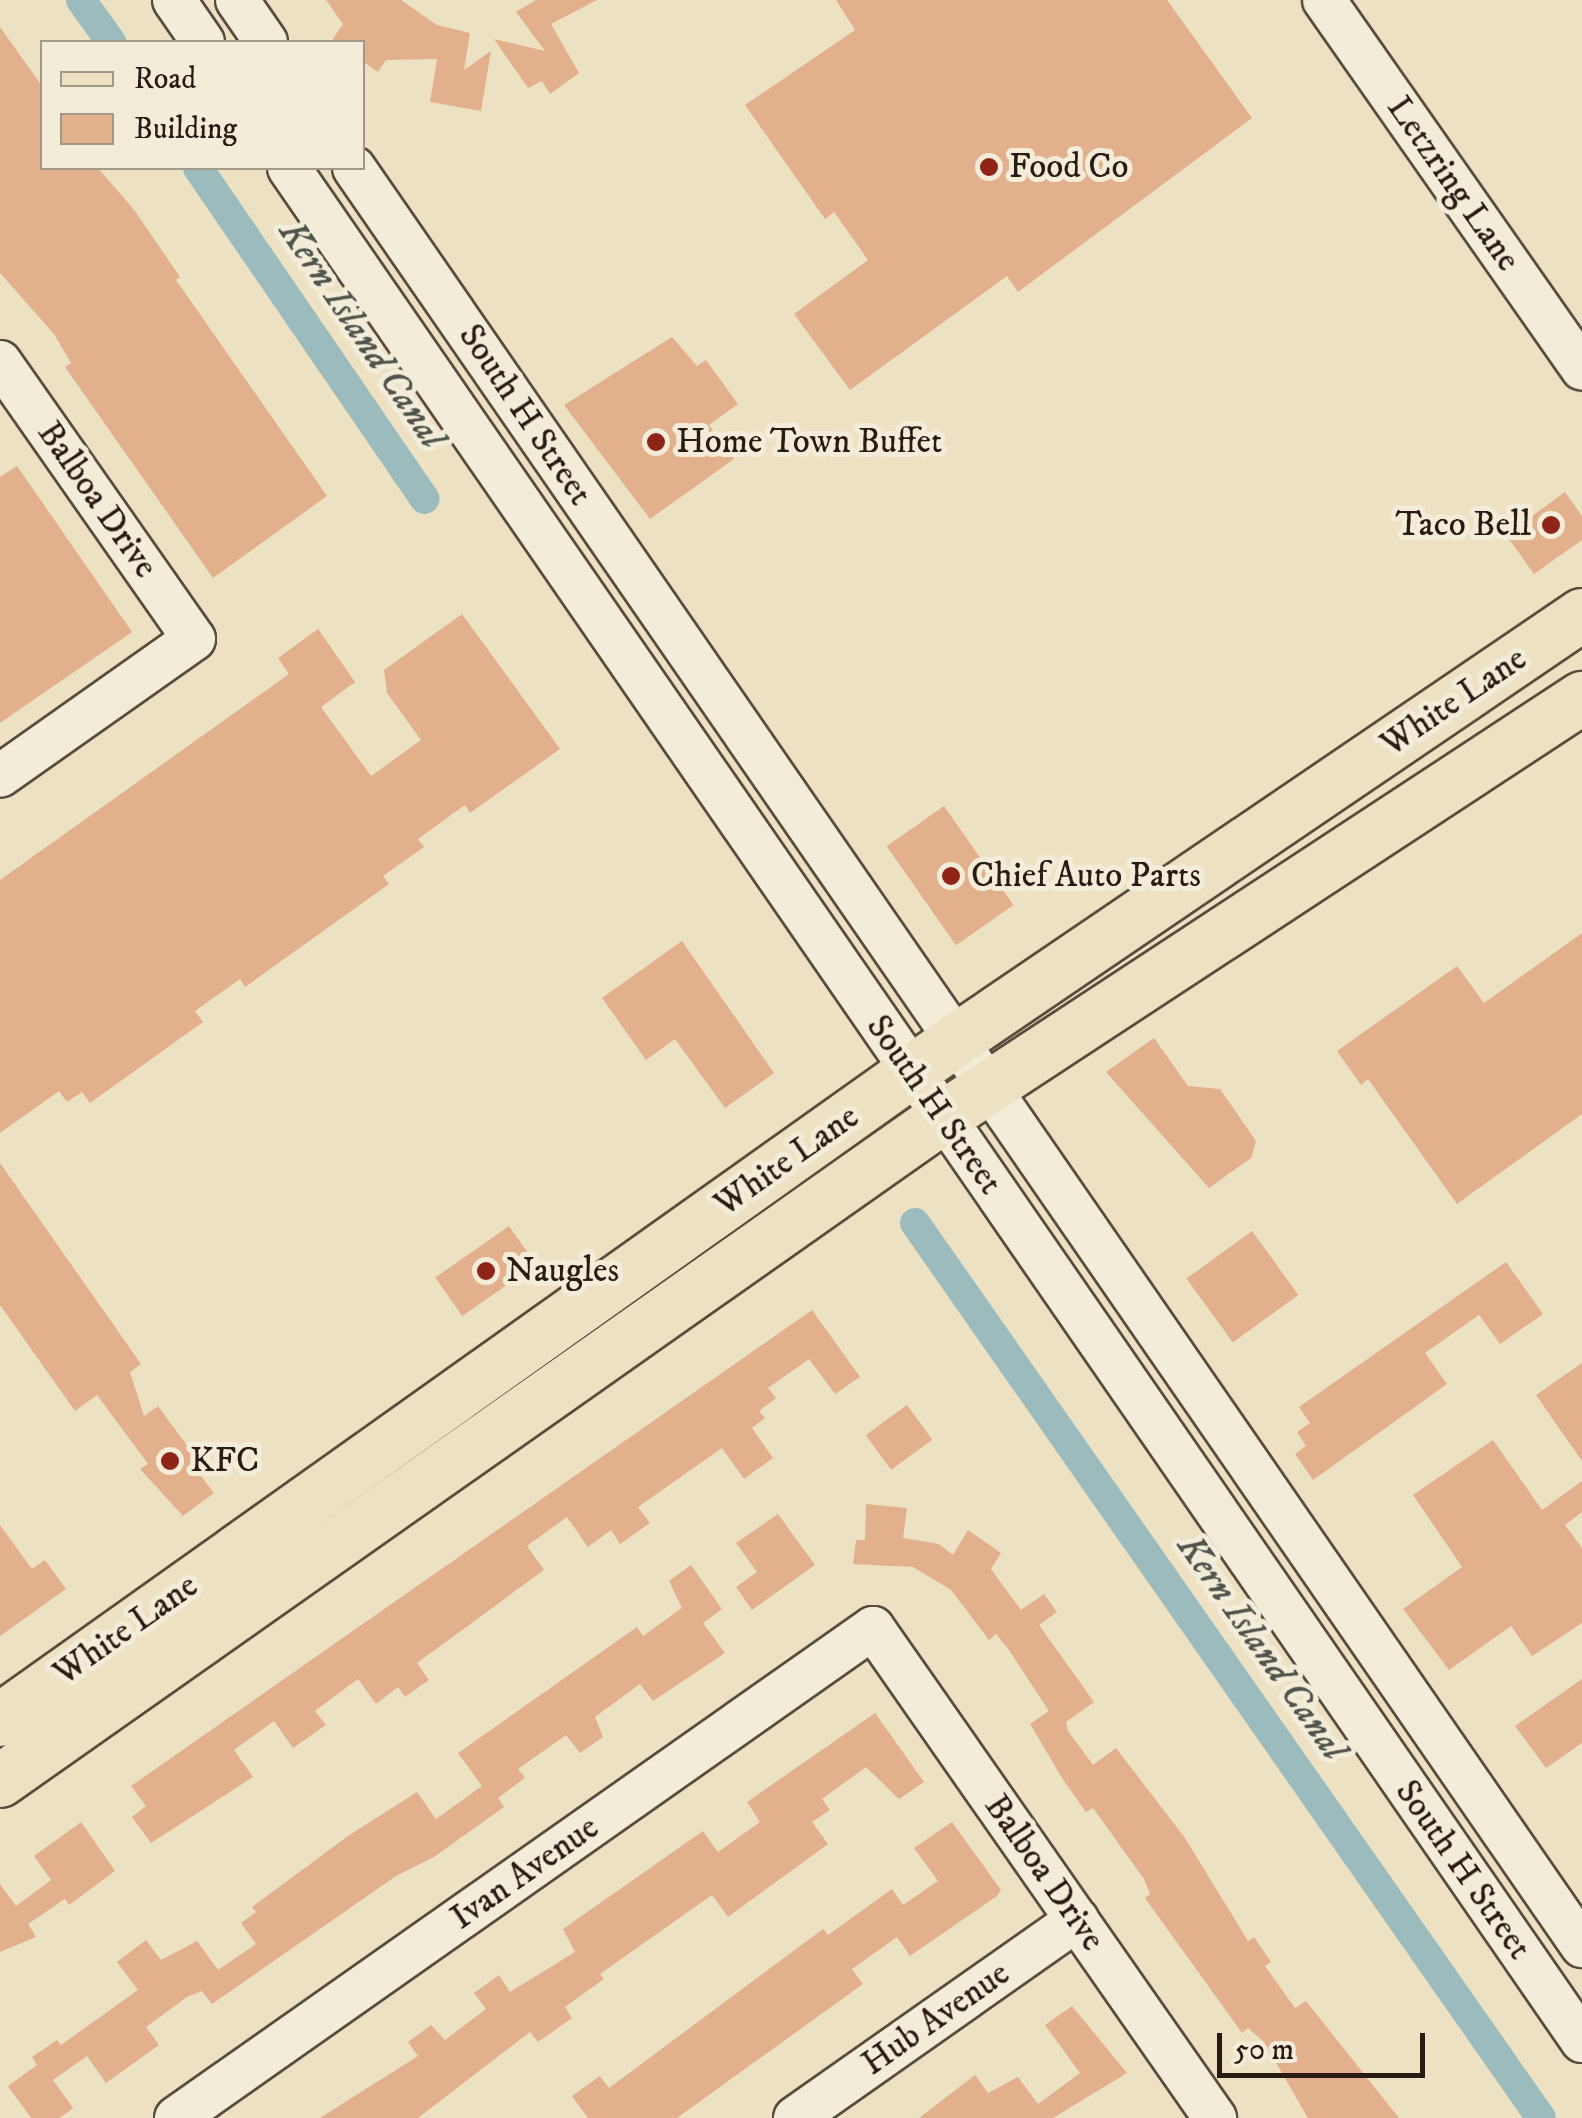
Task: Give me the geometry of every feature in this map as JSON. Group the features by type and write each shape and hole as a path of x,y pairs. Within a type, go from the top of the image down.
{"main road":[{"name":"White Lane","path":"0,1720 955,1040 1582,615"},
{"path":"1400,820 1405,789 1420,764 1514,662"},
{"name":"White Lane","path":"0,1780 942,1118 1400,820 1574,700"},
{"path":"95,1714 275,1563 288,1516"}],"street":[{"path":"174,0 202,40"},
{"path":"237,0 265,40"},
{"name":"Letzring Lane","path":"1324,0 1582,369"},
{"name":"South H Street","path":"290,170 1582,2041"},
{"name":"South H Street","path":"355,170 1582,1946"},
{"name":"Balboa Drive","path":"0,362 194,639 0,776"},
{"path":"476,441 612,582 644,589"},
{"path":"1074,1308 1175,1410 1202,1426 1221,1424"},
{"name":"Balboa Drive","path":"873,1628 1215,2118"},
{"name":"Ivan Avenue","path":"176,2118 873,1628"},
{"path":"1386,1758 1505,1886 1528,1897 1548,1895"},
{"name":"Hub Avenue","path":"795,2118 1077,1920"}],"building":[{"path":"326,0 401,0 437,25 470,33 464,70 491,51 481,111 430,102 437,59 386,60 378,72 365,63 365,40 332,40 343,24"},
{"path":"536,0 597,0 551,24 579,73 550,94 542,81 528,88 494,39 545,51 516,12"},
{"name":"Food Co","path":"836,0 1167,0 1252,118 1018,292 1007,276 850,390 794,314 868,260 834,212 825,219 745,105 855,30"},
{"path":"0,27 40,83 40,170 100,170 135,211 180,277 176,280 327,496 213,578 65,367 71,363 54,334 0,273"},
{"name":"Home Town Buffet","path":"672,337 697,366 706,360 738,404 709,425 734,459 650,519 564,405"},
{"path":"17,466 132,632 0,723 0,477"},
{"name":"Taco Bell","path":"1565,492 1582,516 1582,540 1534,574 1506,535"},
{"path":"462,614 560,749 470,813 465,805 418,839 424,847 383,876 389,884 245,987 240,979 195,1011 203,1022 90,1103 82,1092 67,1102 59,1091 0,1133 0,880 289,674 278,658 318,629 355,682 321,707 371,776 421,740 387,693 384,670"},
{"name":"Chief Auto Parts","path":"944,806 1013,905 956,945 887,846"},
{"path":"1582,933 1582,1114 1457,1204 1368,1079 1361,1085 1337,1051 1457,966 1484,1003"},
{"path":"682,941 774,1073 725,1108 675,1039 646,1060 602,998"},
{"path":"1154,1038 1188,1086 1220,1089 1256,1141 1251,1158 1209,1188 1106,1072"},
{"path":"0,1163 141,1364 130,1372 144,1416 158,1406 197,1459 191,1463 214,1493 183,1516 140,1469 148,1464 97,1395 75,1411 0,1305"},
{"name":"Naugles","path":"509,1226 536,1265 462,1316 435,1278"},
{"path":"1252,1231 1298,1295 1233,1343 1186,1279"},
{"path":"1506,1262 1543,1314 1500,1344 1479,1315 1425,1353 1447,1384 1313,1480 1295,1454 1306,1446 1297,1432 1310,1423 1299,1407"},
{"path":"812,1310 860,1377 835,1394 809,1359 768,1388 776,1398 759,1411 765,1418 752,1428 773,1458 744,1479 722,1448 638,1507 650,1523 620,1544 611,1530 588,1547 567,1517 527,1546 544,1570 417,1663 429,1680 405,1697 398,1687 376,1704 358,1679 315,1711 326,1725 293,1748 274,1721 234,1750 253,1777 151,1843 132,1817 146,1806 131,1786"},
{"path":"1582,1363 1582,1461 1536,1395"},
{"path":"907,1405 932,1440 891,1470 866,1435"},
{"path":"1493,1440 1542,1510 1582,1481 1582,1512 1565,1525 1582,1548 1582,1623 1532,1656 1511,1626 1449,1670 1403,1609 1462,1567 1413,1495"},
{"path":"866,1504 907,1508 903,1538 939,1544 953,1555 968,1530 1001,1553 991,1569 1021,1610 1044,1594 1057,1612 1039,1625 1094,1702 1066,1722 1068,1731 1093,1765 1116,1748 1185,1838 1248,1941 1254,1937 1271,1962 1265,1966 1295,2008 1306,2001 1399,2118 1308,2118 1264,2042 1248,2028 1242,2033 1145,1898 1150,1894 1144,1879 1093,1808 1086,1812 1064,1781 1030,1724 1049,1711 996,1634 989,1640 951,1590 913,1567 853,1564 856,1540 865,1540"},
{"path":"778,1514 815,1565 752,1610 736,1587 757,1572 736,1543"},
{"path":"0,1525 32,1569 45,1560 66,1589 0,1636"},
{"path":"691,1565 722,1609 703,1623 725,1653 653,1701 640,1684 595,1717 603,1737 580,1753 566,1735 518,1769 525,1778 498,1798 504,1807 434,1857 396,1876 212,2004 202,1991 187,1997 146,2027 159,2045 106,2083 87,2056 53,2080 73,2108 60,2118 31,2118 8,2086 37,2065 32,2057 57,2040 61,2045 138,1990 117,1962 146,1940 161,1960 197,1941 218,1970 256,1944 241,1923 256,1912 252,1907 348,1836 417,1792 436,1819 482,1786 458,1753 637,1627 643,1636 682,1608 669,1581"},
{"path":"1582,1679 1582,1743 1546,1768 1515,1726"},
{"path":"875,1713 924,1782 899,1799 866,1767 822,1799 830,1810 812,1822 828,1844 728,1917 712,1895 600,1974 604,1979 565,2007 572,2018 538,2042 530,2032 418,2118 320,2118 418,2056 408,2042 431,2025 445,2040 486,2009 474,1993 499,1975 510,1992 575,1952 563,1929 703,1831 718,1852 760,1822 747,1802"},
{"path":"81,1822 115,1871 69,1905 65,1899 28,1924 36,1937 0,1952 0,1884 16,1906 51,1880 34,1856"},
{"path":"952,1822 1001,1890 997,1896 910,1956 897,1937 852,1969 863,1984 677,2118 588,2118 572,2096 600,2076 609,2088 823,1929 828,1935 892,1889 903,1905 938,1881 914,1848"},
{"path":"1072,2006 1127,2073 1053,2118 919,2118 975,2075 988,2093 1018,2077 1038,2104 1080,2073 1045,2025"}],"waterway":[{"name":"Kern Island Canal","path":"81,0 110,40"},
{"name":"Kern Island Canal","path":"199,170 425,499"},
{"name":"Kern Island Canal","path":"915,1223 1541,2118"}],"place":[{"name":"Food Co","path":"989,167"},
{"name":"Home Town Buffet","path":"656,442"},
{"name":"Taco Bell","path":"1551,525"},
{"name":"Chief Auto Parts","path":"951,876"},
{"name":"Naugles","path":"486,1271"},
{"name":"KFC","path":"170,1461"}]}
